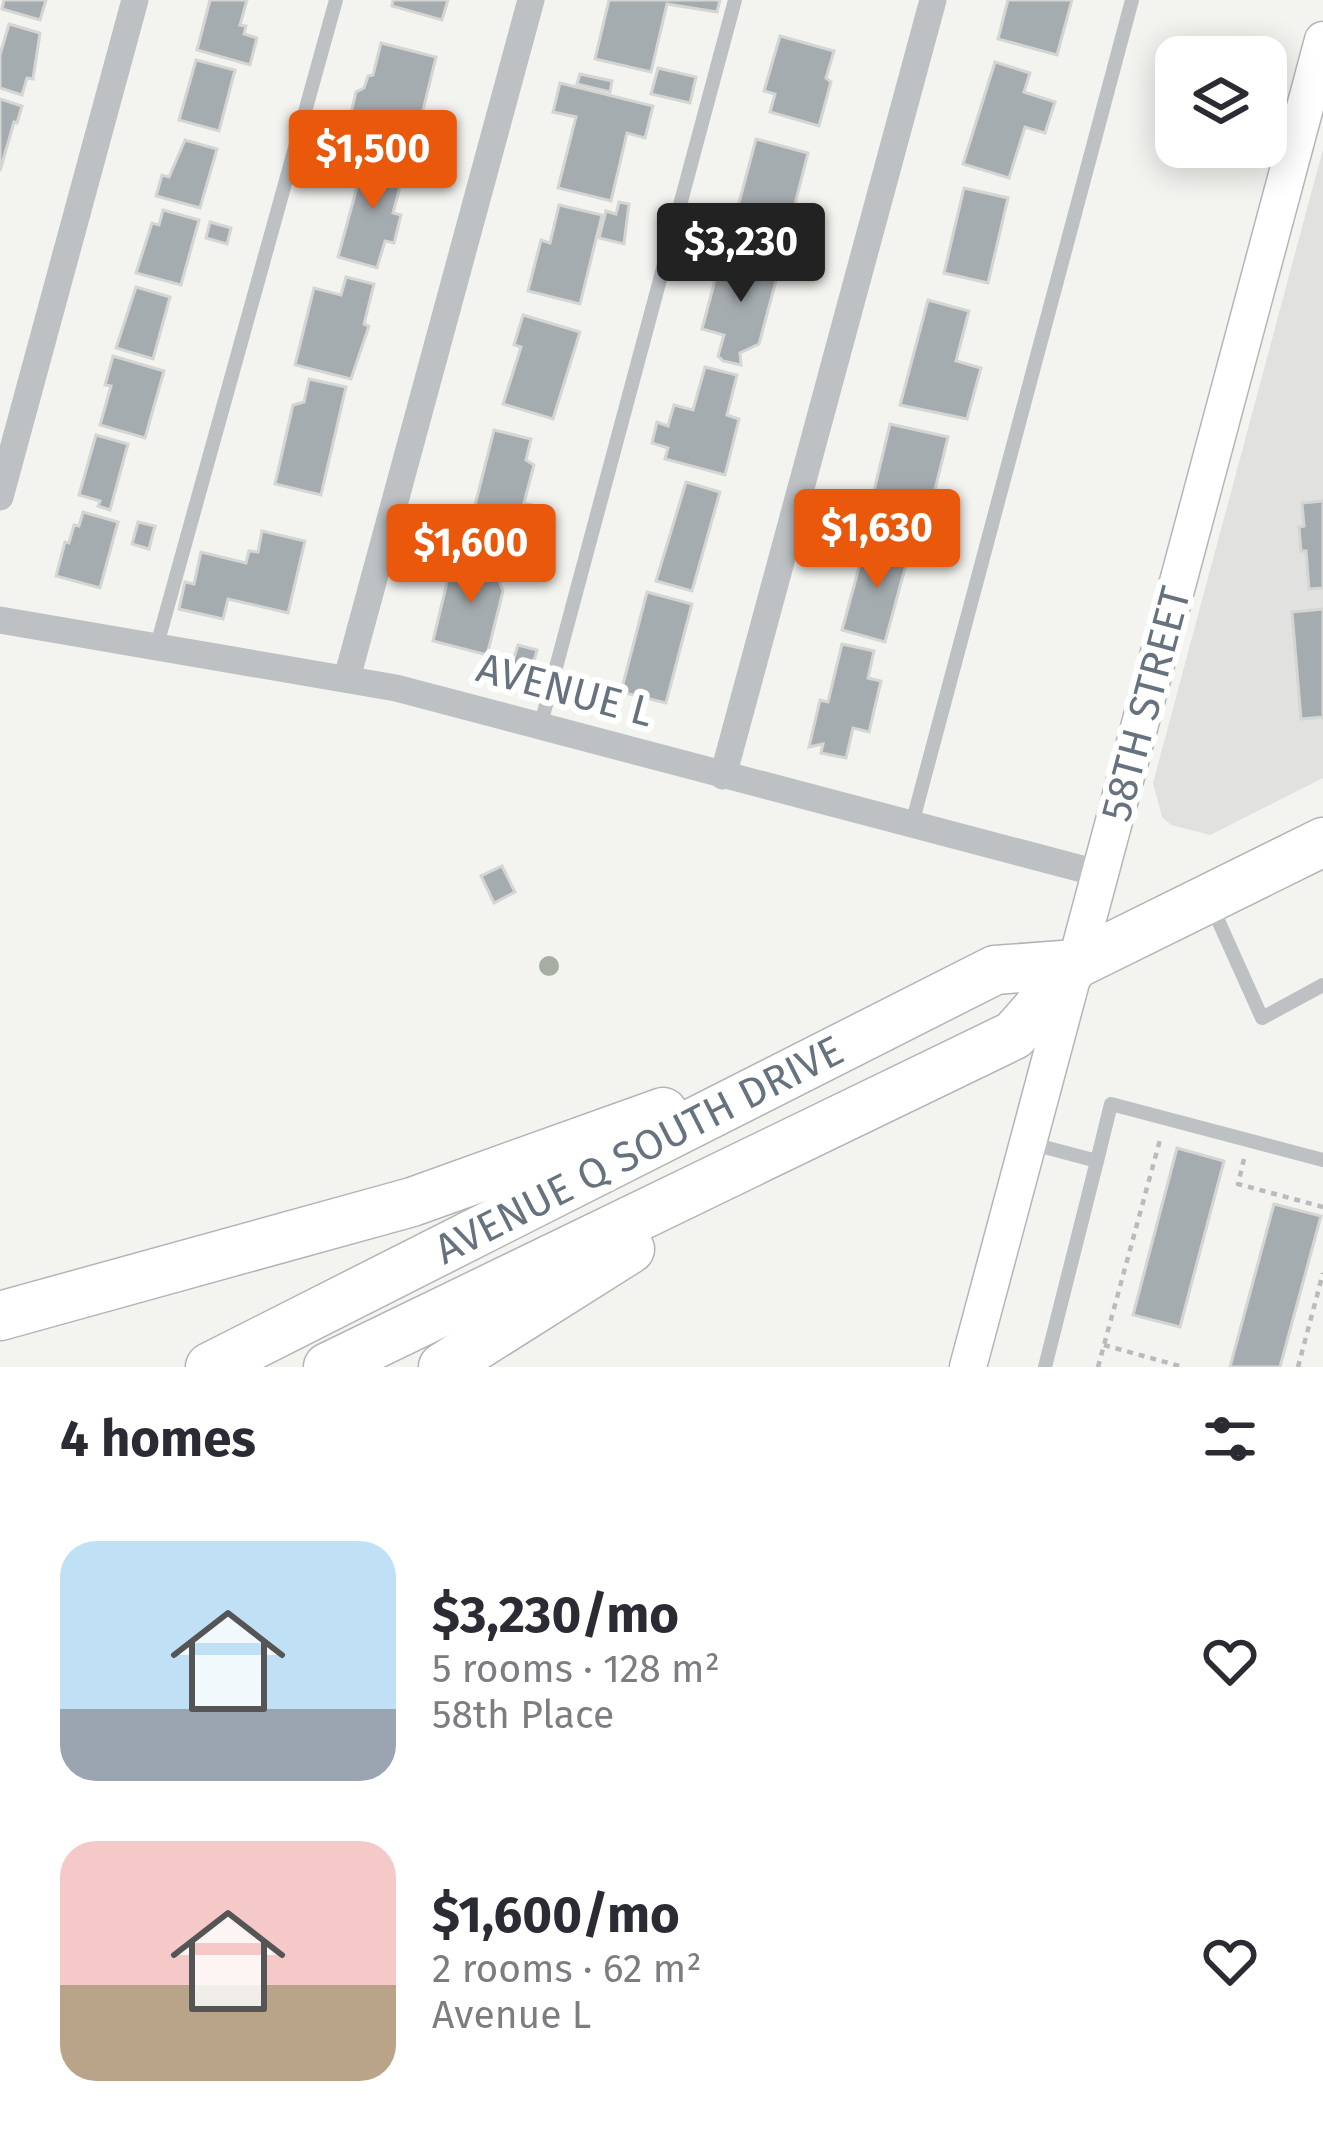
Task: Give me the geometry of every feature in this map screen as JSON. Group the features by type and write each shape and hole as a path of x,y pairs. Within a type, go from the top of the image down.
{"highway":[{"name":"AVENUE Q SOUTH DRIVE","path":"210,1367 995,970 1076,964 1323,842"},
{"name":"AVENUE Q SOUTH DRIVE","path":"328,1367 1014,1035 1076,964"},
{"path":"0,1316 412,1202 793,1069"},
{"path":"443,1367 662,1228 920,1082"}],"street":[{"path":"0,497 134,0"},
{"path":"347,678 531,0"},
{"path":"723,776 933,0"},
{"name":"58TH STREET","path":"968,1367 1323,40"},
{"name":"AVENUE L","path":"0,620 347,678 1101,874"}],"lane":[{"path":"157,645 336,0"},
{"path":"540,727 735,0"},
{"path":"911,826 1132,0"},
{"path":"1209,898 1262,1018 1323,986"},
{"path":"1045,1367 1111,1104 1323,1160"},
{"path":"1028,1143 1097,1161"}],"path":[{"path":"1098,1367 1161,1137"},
{"path":"1244,1159 1238,1184 1323,1207"},
{"path":"1298,1367 1323,1273"},
{"path":"1314,1305 1323,1308"},
{"path":"1104,1345 1183,1367"}],"shaded area":[{"path":"1323,149 1323,778 1210,835 1171,825 1162,817 1153,783"}],"building":[{"path":"4,0 46,0 40,20 2,9"},
{"path":"210,0 247,0 240,25 246,26 244,34 257,38 250,65 197,50"},
{"path":"393,0 448,0 442,20 392,6"},
{"path":"609,0 720,0 717,12 667,4 651,72 595,59"},
{"path":"1008,0 1072,0 1057,55 998,39"},
{"path":"9,24 40,33 33,79 27,78 22,95 0,88 0,55"},
{"path":"780,36 834,51 819,126 770,112 775,94 764,91"},
{"path":"381,43 436,57 415,143 348,126 356,92 373,75"},
{"path":"196,60 235,70 219,131 179,120"},
{"path":"995,62 1030,73 1024,92 1055,102 1045,133 1025,127 1009,178 963,164"},
{"path":"658,68 696,77 690,103 651,94"},
{"path":"580,74 612,81 610,92 577,84"},
{"path":"560,83 653,106 645,138 627,133 611,201 558,188 576,117 553,112"},
{"path":"0,99 22,106 0,171"},
{"path":"756,139 808,153 785,243 732,229"},
{"path":"185,140 217,149 200,208 156,196 162,175 169,177"},
{"path":"366,154 406,164 393,213 401,215 394,243 385,241 377,268 338,257"},
{"path":"964,188 1008,198 988,283 944,273"},
{"path":"619,202 629,204 624,244 599,238 606,211 616,214"},
{"path":"559,205 602,215 580,304 528,291 541,240 550,243"},
{"path":"163,210 199,220 181,285 136,273 152,223 159,225"},
{"path":"210,222 231,228 227,244 206,238"},
{"path":"744,253 781,262 759,344 740,353 741,365 718,356 724,335 702,329 719,265 740,270"},
{"path":"346,277 374,284 364,324 369,326 351,379 295,365 314,288 341,295"},
{"path":"136,287 170,297 153,359 116,348"},
{"path":"928,300 969,311 956,361 981,368 967,419 900,405"},
{"path":"523,315 580,332 553,419 503,404 521,347 514,345"},
{"path":"113,356 164,371 145,438 100,425"},
{"path":"705,367 737,375 727,415 739,419 725,475 665,459 668,448 652,443 657,422 668,426 674,405 693,410"},
{"path":"309,379 346,387 321,495 275,484 293,405 304,402"},
{"path":"890,424 948,437 925,530 868,516"},
{"path":"494,430 531,439 526,460 534,465 524,503 536,506 528,536 471,521"},
{"path":"96,435 128,444 110,510 98,506 100,501 79,495"},
{"path":"686,482 720,492 692,591 656,581"},
{"path":"1323,501 1323,588 1309,589 1299,527 1304,526 1302,503"},
{"path":"83,512 118,522 100,588 56,576 65,542 69,543"},
{"path":"138,522 155,526 149,549 132,544"},
{"path":"262,531 305,541 288,613 228,599 223,619 179,609 185,582 194,584 201,552 246,563 249,551 258,552"},
{"path":"880,537 911,546 885,642 842,630 861,560 874,559"},
{"path":"466,553 504,563 499,581 503,591 487,655 433,641 449,574 459,577"},
{"path":"647,592 692,604 666,703 621,692"},
{"path":"1323,609 1323,717 1301,719 1292,612"},
{"path":"842,644 874,651 868,678 881,681 869,732 853,728 846,758 821,753 823,744 809,747 820,700 828,702"},
{"path":"518,645 537,650 531,672 511,667"},
{"path":"502,866 515,892 494,903 481,876"},
{"path":"1177,1148 1224,1161 1180,1327 1133,1315"},
{"path":"1274,1204 1321,1216 1280,1367 1230,1367"}]}
